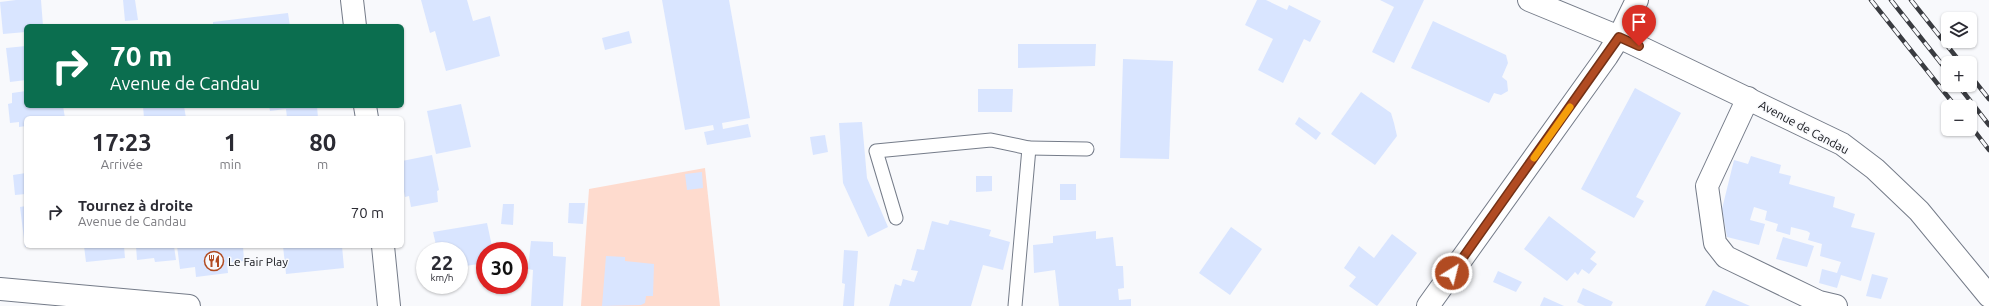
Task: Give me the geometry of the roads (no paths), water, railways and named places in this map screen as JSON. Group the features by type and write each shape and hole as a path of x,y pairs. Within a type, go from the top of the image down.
{"street":[{"path":"352,0 356,24"},
{"name":"Avenue de Candau","path":"1529,0 1619,37 1842,144 1875,169 1919,211 1989,296"},
{"path":"1428,306 1619,37 1637,0"},
{"path":"1748,98 1707,186 1715,243 1726,257 1819,302 1836,306"},
{"path":"383,248 389,306"},
{"path":"0,289 189,306"}],"lane":[{"path":"896,218 876,151 991,140 1029,148 1087,148"},
{"path":"1015,306 1029,148"}],"railway":[{"path":"1871,0 1950,100"},
{"path":"1891,0 1941,63"},
{"path":"1911,0 1955,56"},
{"path":"1977,84 1989,99"},
{"path":"1963,92 1989,125"},
{"path":"1977,134 1989,150"}],"place":[{"name":"Le Fair Play","path":"214,261"}]}
